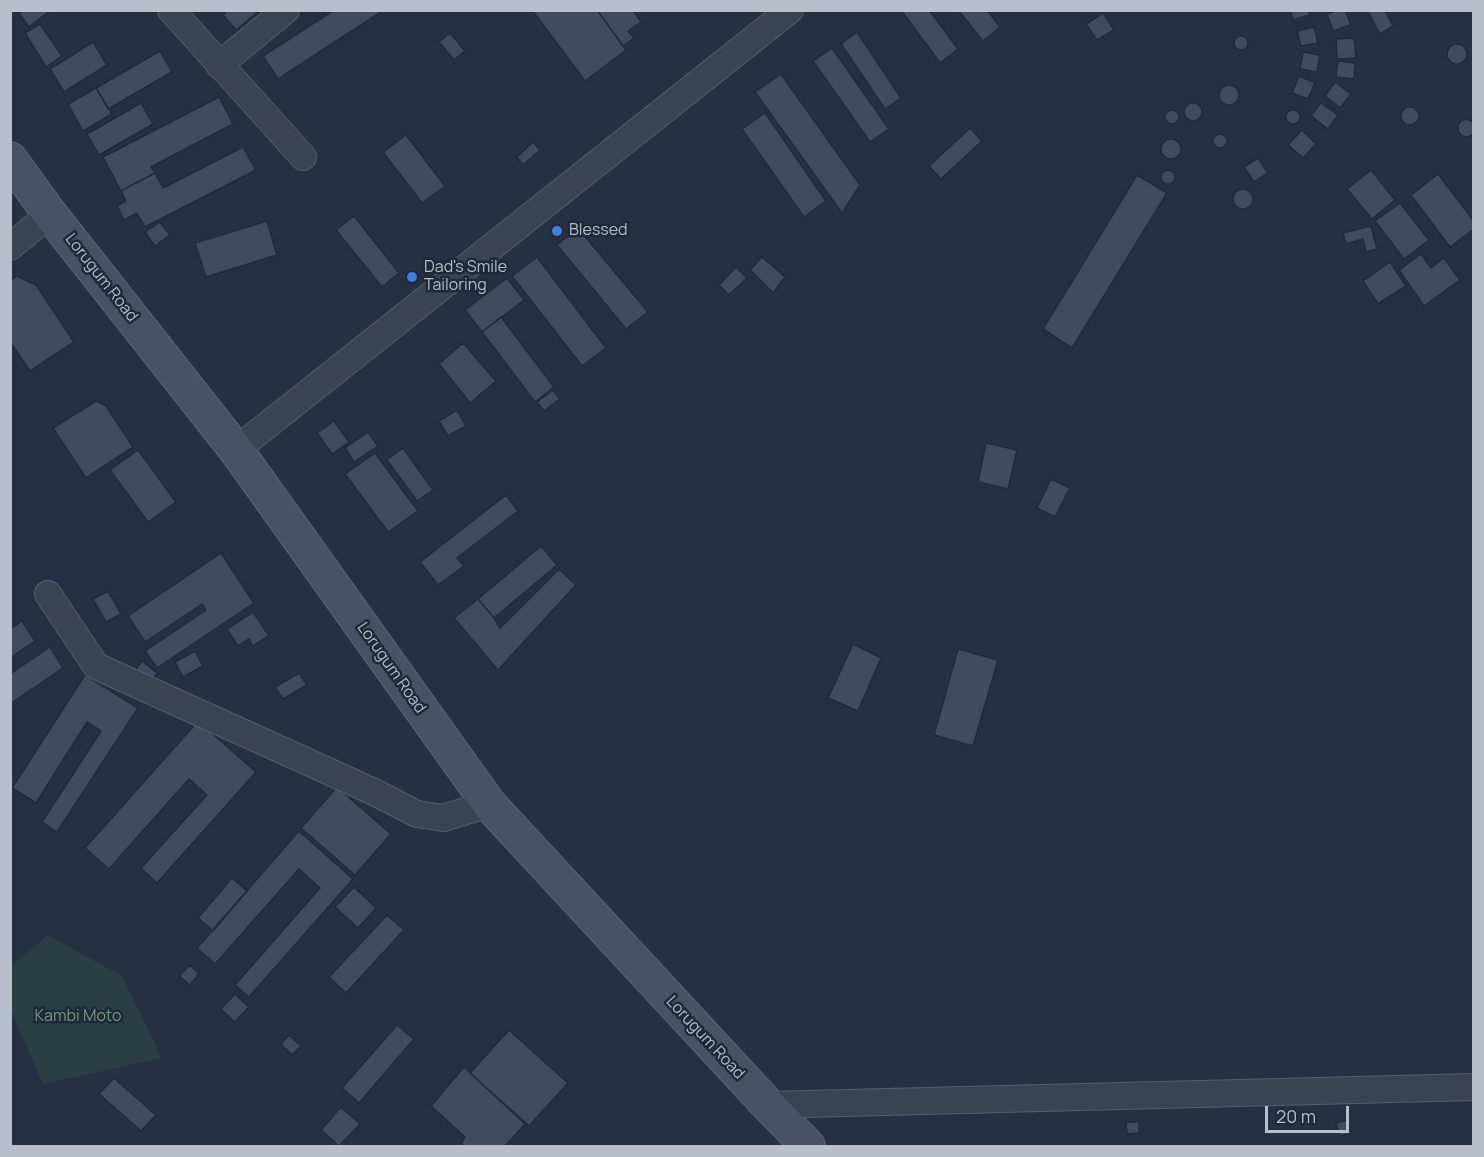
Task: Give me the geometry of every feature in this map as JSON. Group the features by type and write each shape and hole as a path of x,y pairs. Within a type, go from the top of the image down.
{"main road":[{"name":"Lorugum Road","path":"10,159 50,214 236,450 489,804 808,1146"}],"street":[{"path":"171,10 303,157"},
{"path":"219,64 286,10"},
{"path":"236,450 781,13"},
{"path":"10,247 50,214"},
{"path":"48,594 96,666 372,791 417,814 443,818 489,804"},
{"path":"768,1105 1473,1088"}],"green space":[{"name":"Kambi Moto","path":"48,935 122,976 162,1058 43,1084 11,1011 10,967"}],"building":[{"path":"23,10 51,10 29,27 19,13"},
{"path":"228,10 260,10 236,30 223,15"},
{"path":"334,10 384,10 278,79 263,56"},
{"path":"532,10 597,10 626,50 585,81"},
{"path":"597,10 633,10 641,22 628,31 634,38 623,46"},
{"path":"901,10 929,10 958,49 940,63"},
{"path":"958,10 987,10 1000,27 983,41"},
{"path":"1290,10 1308,10 1310,15 1293,20"},
{"path":"1345,10 1351,25 1333,31 1327,14"},
{"path":"1367,10 1385,10 1393,26 1380,34"},
{"path":"1103,13 1114,30 1097,40 1086,24"},
{"path":"40,24 62,56 46,67 25,33"},
{"path":"1314,27 1318,43 1301,46 1297,31"},
{"path":"857,32 901,98 885,109 841,44"},
{"path":"450,33 465,51 454,60 439,42"},
{"path":"1238,36 1244,36 1248,43 1244,50 1238,50 1234,46 1234,40"},
{"path":"1354,38 1356,58 1337,59 1336,39"},
{"path":"93,42 107,65 64,92 50,69"},
{"path":"1457,44 1464,47 1467,54 1464,61 1457,64 1450,61 1447,54 1450,47"},
{"path":"832,48 889,129 870,142 813,61"},
{"path":"160,51 172,72 108,109 96,88"},
{"path":"1303,52 1320,55 1317,72 1300,69"},
{"path":"1338,61 1355,63 1354,79 1336,77"},
{"path":"781,74 860,185 842,213 755,92"},
{"path":"1299,76 1315,83 1308,99 1292,93"},
{"path":"1335,82 1351,94 1340,108 1325,96"},
{"path":"1225,85 1233,85 1239,91 1239,99 1233,105 1225,105 1219,99 1219,91"},
{"path":"96,88 112,114 83,131 68,104"},
{"path":"219,97 233,124 151,167 155,173 121,191 103,157"},
{"path":"141,103 153,124 99,155 87,134"},
{"path":"1193,103 1199,106 1202,112 1199,118 1193,121 1187,118 1184,112 1187,106"},
{"path":"1321,103 1338,115 1328,129 1311,116"},
{"path":"1410,107 1416,110 1419,116 1416,122 1410,125 1404,122 1401,116 1404,110"},
{"path":"1172,110 1177,112 1179,117 1177,122 1172,124 1167,122 1165,117 1167,112"},
{"path":"1290,110 1296,110 1300,117 1296,124 1290,124 1286,120 1286,114"},
{"path":"765,113 826,201 804,217 742,129"},
{"path":"1466,119 1474,122 1474,134 1468,137 1462,136 1458,131 1458,125"},
{"path":"970,128 982,141 941,179 929,166"},
{"path":"1302,130 1316,144 1303,158 1288,145"},
{"path":"1217,134 1223,134 1227,141 1223,148 1217,148 1213,144 1213,138"},
{"path":"406,135 445,186 422,203 383,152"},
{"path":"1171,139 1178,142 1181,149 1178,156 1171,159 1164,156 1161,149 1164,142"},
{"path":"533,142 540,150 523,165 517,157"},
{"path":"243,147 256,170 145,227 137,213 124,220 117,206 126,201 121,191 155,173 163,188"},
{"path":"1258,158 1268,173 1254,182 1244,167"},
{"path":"1165,170 1171,170 1175,177 1171,184 1165,184 1161,180 1161,174"},
{"path":"1371,170 1395,200 1372,219 1347,189"},
{"path":"1438,174 1474,221 1474,229 1450,247 1411,195"},
{"path":"1137,175 1167,193 1072,348 1043,329"},
{"path":"1239,189 1247,189 1253,195 1253,203 1247,209 1239,209 1233,203 1233,195"},
{"path":"1400,203 1429,240 1404,259 1375,221"},
{"path":"354,216 399,273 382,287 336,230"},
{"path":"267,221 277,255 206,277 195,243"},
{"path":"160,222 170,235 155,246 145,232"},
{"path":"1371,226 1377,249 1366,252 1363,239 1346,244 1343,233"},
{"path":"578,228 648,312 626,329 557,245"},
{"path":"1421,254 1431,268 1444,258 1460,280 1424,306 1399,270"},
{"path":"537,257 606,348 582,366 512,276"},
{"path":"762,257 785,277 773,293 750,270"},
{"path":"1390,262 1406,286 1378,304 1363,281"},
{"path":"736,267 747,278 729,295 719,285"},
{"path":"17,276 36,285 74,342 30,371 10,342 10,281"},
{"path":"507,278 524,300 482,332 465,310"},
{"path":"501,317 554,387 535,402 482,332"},
{"path":"463,343 496,381 470,403 439,364"},
{"path":"553,390 560,399 544,411 537,402"},
{"path":"96,401 106,406 133,447 86,478 53,428"},
{"path":"457,410 466,426 448,436 439,421"},
{"path":"334,421 349,442 332,454 317,433"},
{"path":"368,432 378,446 354,462 345,448"},
{"path":"986,443 1017,450 1008,489 978,482"},
{"path":"403,448 433,490 417,501 387,460"},
{"path":"138,450 176,502 148,522 110,470"},
{"path":"375,453 418,511 388,532 345,474"},
{"path":"1051,479 1070,488 1055,517 1037,508"},
{"path":"506,495 518,511 457,558 464,566 438,585 420,562"},
{"path":"541,546 557,565 494,618 478,599"},
{"path":"221,553 254,603 157,668 145,651 206,610 202,604 145,642 128,616"},
{"path":"559,569 576,585 498,670 454,618 478,599 500,628"},
{"path":"108,591 121,614 106,622 93,599"},
{"path":"253,612 269,636 253,646 249,639 238,646 227,629"},
{"path":"22,621 35,641 10,658 10,629"},
{"path":"853,644 881,658 858,711 828,698"},
{"path":"50,647 63,668 10,704 10,674"},
{"path":"958,649 998,660 973,746 934,735"},
{"path":"195,651 203,666 183,677 175,662"},
{"path":"142,661 157,673 149,685 133,673"},
{"path":"299,673 307,685 283,699 275,687"},
{"path":"85,675 138,708 57,832 42,822 101,731 87,722 36,803 12,788"},
{"path":"198,721 256,772 157,883 141,868 207,795 189,779 109,869 85,848"},
{"path":"337,787 391,834 355,875 301,828"},
{"path":"299,831 353,879 249,997 235,985 320,888 299,869 215,964 197,948"},
{"path":"232,878 247,891 213,931 198,918"},
{"path":"354,887 376,908 358,928 335,907"},
{"path":"387,915 404,930 346,993 329,977"},
{"path":"190,965 199,974 190,985 179,976"},
{"path":"235,994 249,1007 235,1022 221,1009"},
{"path":"397,1025 414,1039 359,1103 342,1088"},
{"path":"509,1030 568,1083 529,1126 470,1073"},
{"path":"289,1035 301,1046 292,1055 281,1044"},
{"path":"464,1067 525,1124 505,1146 462,1146 465,1137 431,1106"},
{"path":"114,1078 156,1115 141,1131 99,1094"},
{"path":"341,1107 360,1124 339,1146 321,1130"},
{"path":"1347,1120 1351,1133 1340,1136 1336,1123"},
{"path":"1126,1122 1139,1122 1139,1133 1127,1134"}],"place":[{"name":"Blessed","path":"557,231"},
{"name":"Dad's Smile Tailoring","path":"412,277"}]}
